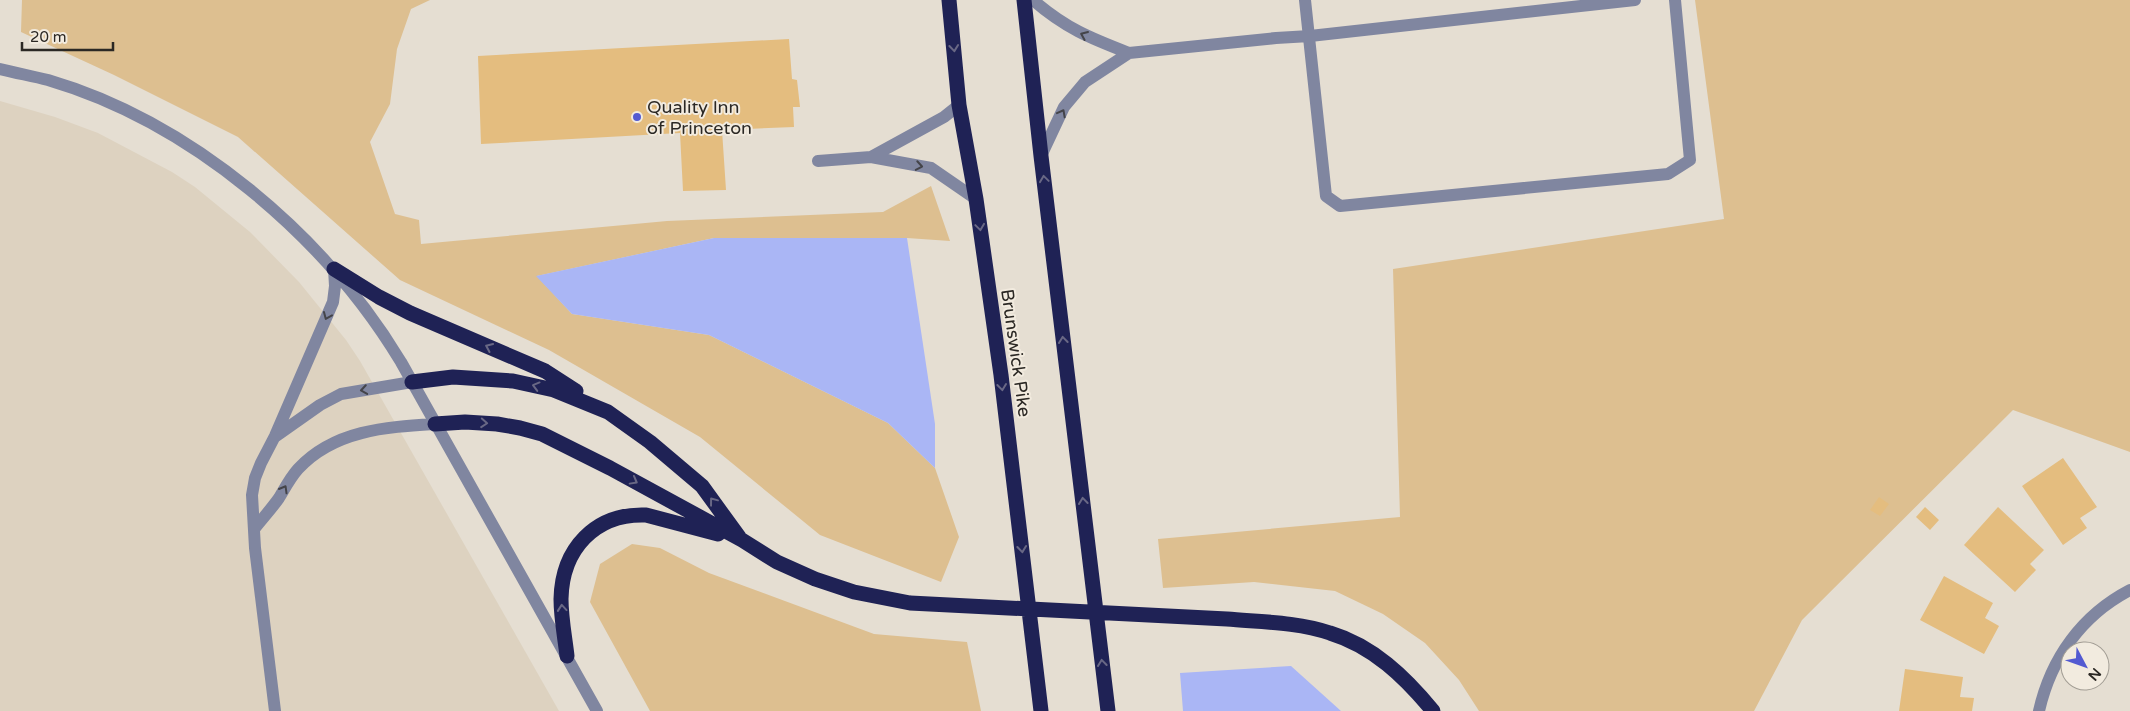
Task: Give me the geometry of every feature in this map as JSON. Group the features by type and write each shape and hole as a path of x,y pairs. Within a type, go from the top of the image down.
{"highway":[{"name":"Brunswick Pike","path":"949,0 960,105 976,199 1004,404 1041,711"},
{"path":"1024,0 1040,156 1108,711"},
{"path":"334,269 410,314 546,372 608,412 650,442 702,486 742,540"},
{"path":"412,382 453,377 513,381 554,390 608,412"},
{"path":"436,424 465,422 497,424 542,434 610,468 742,540 777,562 815,579 854,592 910,603 1227,619 1305,627 1330,632 1355,642 1385,661 1412,686 1433,711"},
{"path":"567,656 561,600 565,571 569,560 580,542 596,528 626,516 646,515 742,540"},
{"path":"1033,711 1036,673"}],"street":[{"path":"1033,0 1049,14 1076,32 1129,53 1310,36 1635,0"},
{"path":"1305,0 1326,196 1340,206 1668,174 1690,160 1675,0"},
{"path":"1040,156 1064,107 1085,82 1129,53"},
{"path":"0,69 49,80 105,102 152,124 186,144 248,188 295,230 334,269 389,342 598,711"},
{"path":"871,157 944,117 960,105"},
{"path":"818,162 871,157 931,168 976,199"},
{"path":"275,711 255,548 252,494 255,478 333,302 335,286 334,269"},
{"path":"275,436 320,405 341,394 412,382"},
{"path":"255,528 298,470 323,447 352,435 389,427 436,424"},
{"path":"2039,711 2044,688 2060,655 2083,624 2114,598 2130,590"}],"shaded area":[{"path":"22,0 430,0 411,9 397,49 390,104 370,142 395,214 419,220 421,244 667,221 883,212 931,186 950,241 907,238 714,238 537,276 572,314 709,335 888,423 935,468 959,537 941,582 820,535 700,437 549,350 400,280 238,137 114,75 21,32"},
{"path":"1695,0 2130,0 2130,452 2013,410 1802,620 1754,711 1479,711 1459,680 1425,643 1383,614 1335,591 1254,582 1163,588 1158,539 1400,517 1393,269 1724,219"},
{"path":"0,101 55,117 98,133 172,172 195,187 250,232 299,282 346,340 360,361 559,711 0,711"},
{"path":"632,544 660,548 709,573 874,634 967,642 981,711 650,711 590,602 600,564"}],"water":[{"path":"714,238 907,238 935,424 935,468 888,423 709,335 572,314 536,276"},
{"path":"1291,666 1341,711 1183,711 1180,673"}],"building":[{"name":"Quality Inn of Princeton","path":"789,39 792,79 797,80 800,107 793,107 794,127 722,130 726,190 683,191 680,133 481,144 478,56"},
{"path":"2063,458 2097,507 2080,518 2087,528 2063,545 2022,486"},
{"path":"1879,497 1889,504 1880,516 1870,510"},
{"path":"1925,507 1939,520 1930,530 1916,517"},
{"path":"1998,507 2044,550 2030,564 2036,570 2015,592 1964,545"},
{"path":"1944,576 1993,603 1985,618 1999,626 1984,654 1920,620"},
{"path":"1905,669 1963,677 1960,697 1974,698 1972,711 1899,711"}],"place":[{"name":"Quality Inn of Princeton","path":"637,117"}]}
